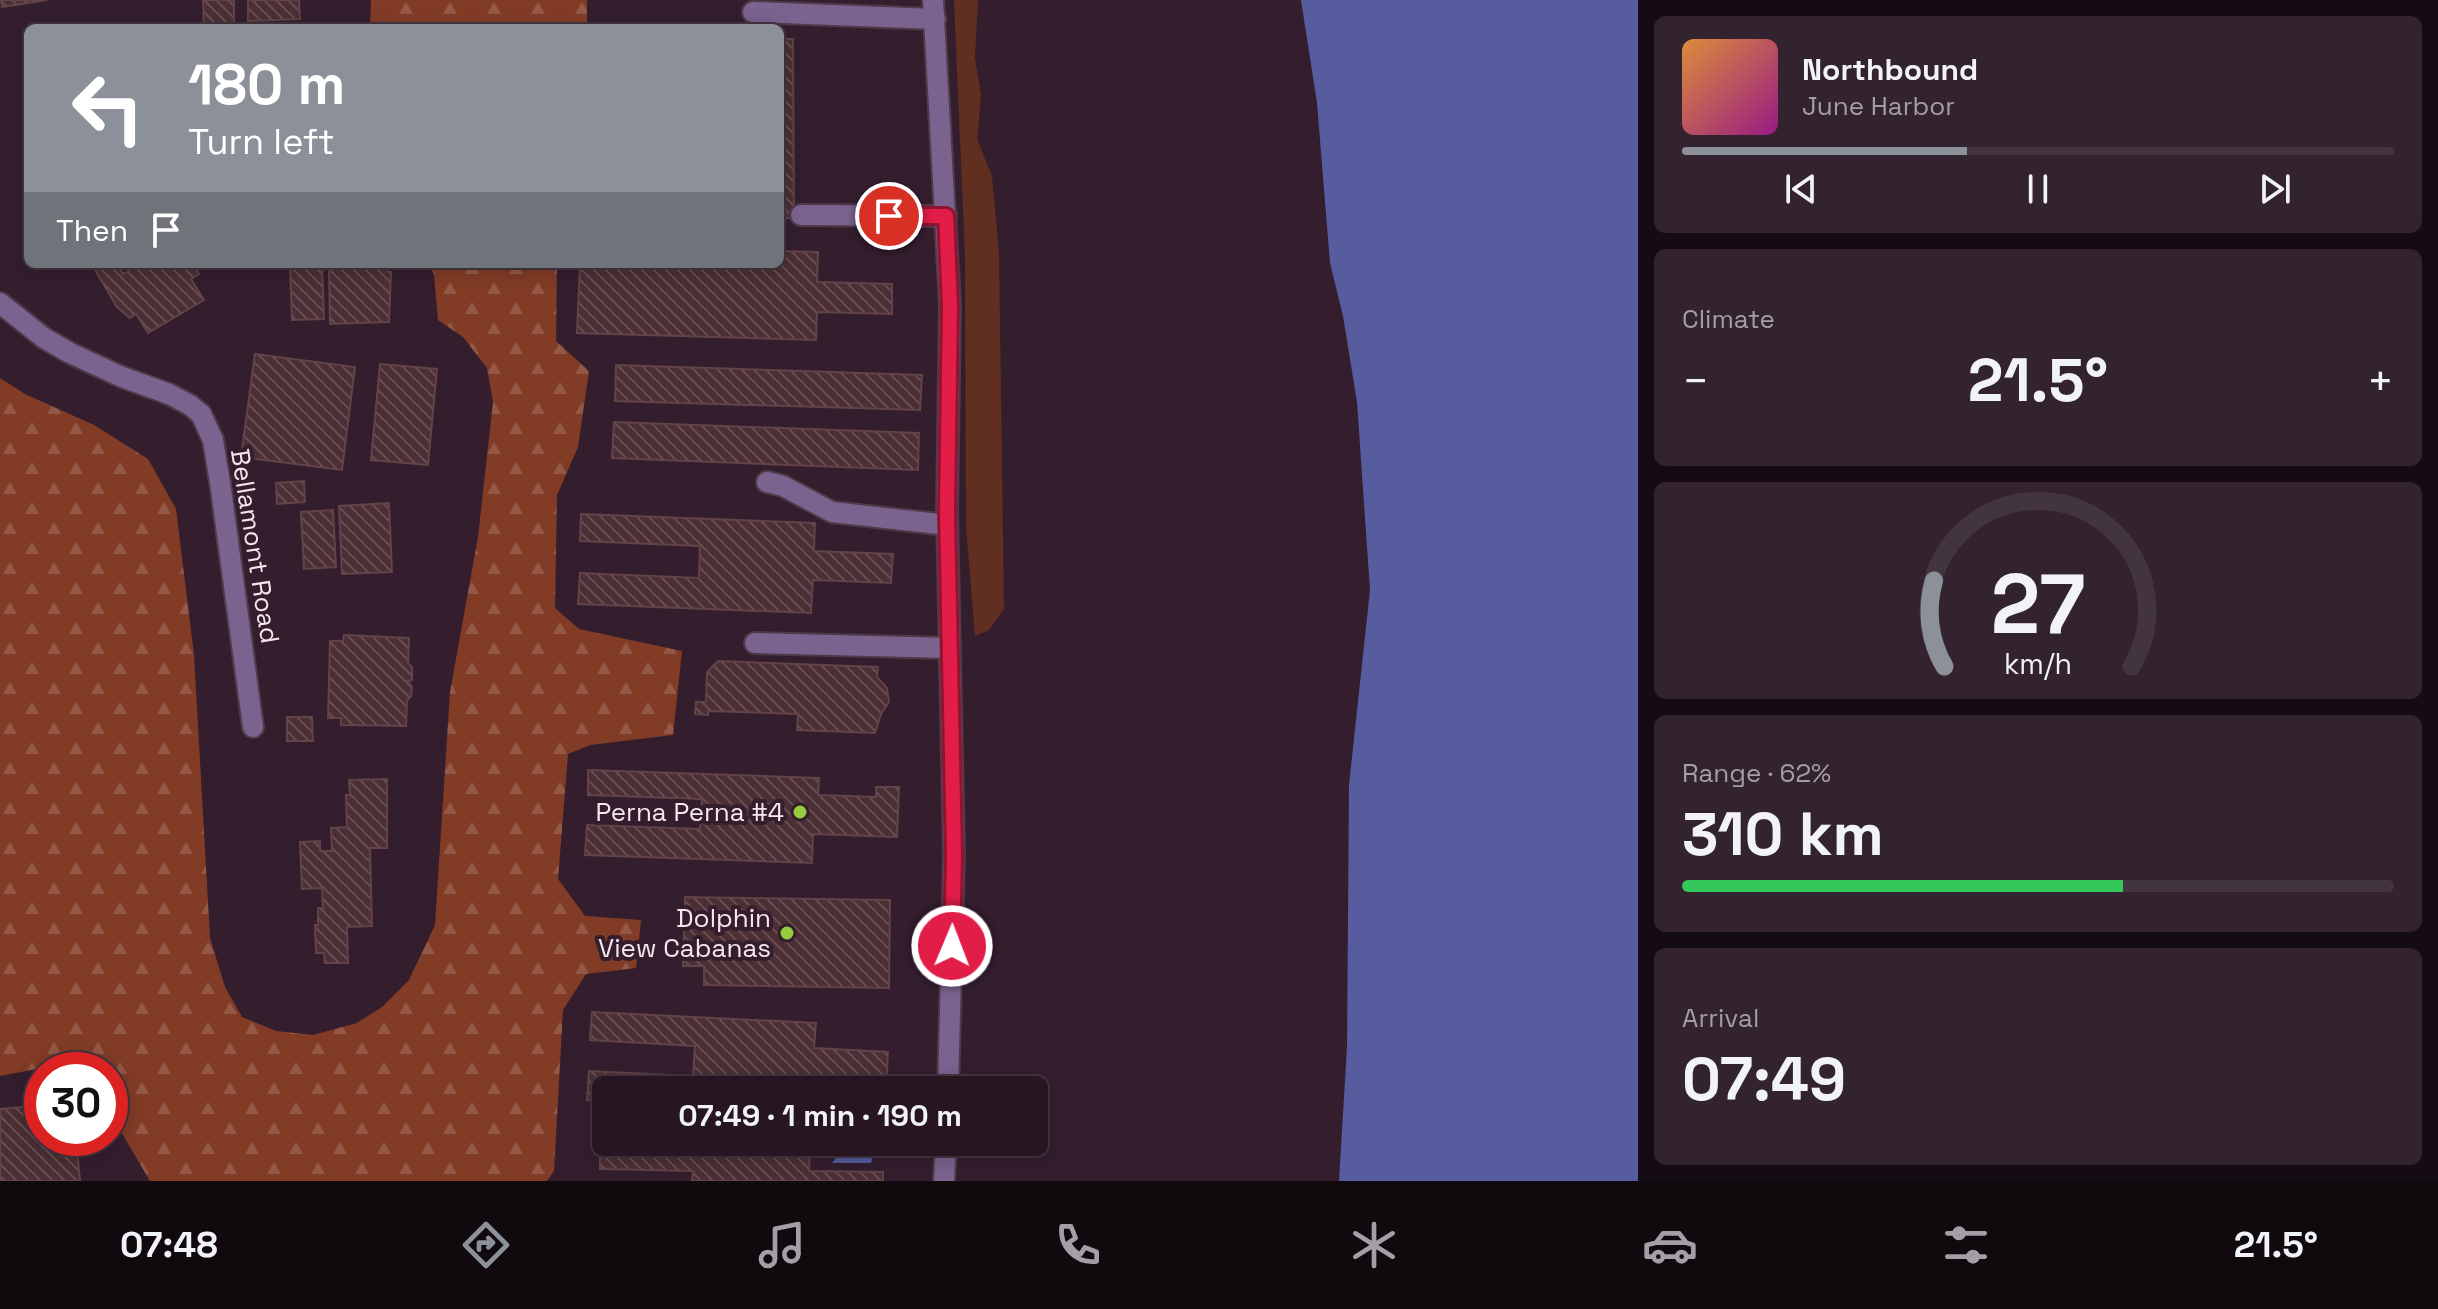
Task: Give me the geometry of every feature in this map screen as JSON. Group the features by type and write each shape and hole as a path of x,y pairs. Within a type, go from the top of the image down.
{"street":[{"path":"753,12 934,10 950,305 947,525 954,855 948,1076"},
{"path":"801,215 946,216"},
{"name":"Bellamont Road","path":"0,303 44,338 70,353 190,405 201,414 213,440 253,727"},
{"path":"767,482 802,494 832,512 947,525"},
{"path":"755,643 950,648"},
{"path":"944,1181 945,1156"}],"shaded area":[{"path":"954,0 978,0 975,58 981,95 977,139 992,176 999,253 1004,609 989,630 975,636 966,527 965,256"}],"green space":[{"path":"371,0 587,0 587,24 370,24"},
{"path":"431,268 557,268 556,341 589,371 578,447 557,495 555,608 579,629 682,651 673,735 590,745 568,754 558,879 585,916 641,920 636,968 586,974 563,1010 554,1171 547,1181 150,1181 128,1144 128,1052 24,1052 24,1071 0,1076 0,378 25,394 94,425 148,459 176,509 194,655 210,938 225,987 242,1017 276,1031 313,1035 357,1023 382,1007 409,980 435,925 450,692 478,537 493,402 487,368 463,337 438,320"}],"water":[{"path":"1301,0 1638,0 1638,1181 1339,1181 1347,1047 1349,785 1370,590 1357,402 1343,316 1330,263 1317,103"},
{"path":"837,1156 871,1156 872,1160 871,1163 832,1163"}],"building":[{"path":"1,0 47,0 2,7"},
{"path":"203,0 234,0 234,24 204,24"},
{"path":"248,0 299,0 300,19 248,21"},
{"path":"784,39 793,39 794,218 784,218"},
{"path":"784,251 818,252 817,282 892,284 892,314 817,312 816,340 577,333 580,268 784,268"},
{"path":"120,268 123,274 129,271 127,268 195,268 199,274 191,279 204,300 148,333 136,314 130,318 117,307 95,270"},
{"path":"290,268 322,268 324,319 292,320"},
{"path":"329,268 388,268 391,272 389,322 330,324"},
{"path":"255,354 355,367 342,470 241,457"},
{"path":"380,364 437,369 428,465 371,460"},
{"path":"616,365 922,375 920,410 615,401"},
{"path":"614,422 919,433 918,470 612,458"},
{"path":"304,481 305,502 277,504 276,483"},
{"path":"389,503 392,572 342,574 339,506"},
{"path":"333,510 336,567 304,569 301,512"},
{"path":"581,514 815,523 814,551 893,554 891,583 813,580 811,613 578,604 580,573 699,578 700,546 580,541"},
{"path":"344,635 409,638 408,663 412,667 412,680 408,681 412,687 411,697 407,700 406,726 341,725 341,718 328,718 330,641 343,641"},
{"path":"718,661 878,667 877,677 887,688 889,702 875,733 797,730 798,714 708,711 708,715 695,714 696,702 706,702 707,672"},
{"path":"287,717 312,717 313,741 287,741"},
{"name":"Perna Perna #4","path":"588,770 819,778 818,795 876,797 876,787 899,787 897,837 813,834 812,863 585,855 587,825 700,829 702,799 588,795"},
{"path":"387,779 387,848 370,848 372,926 347,927 348,963 325,963 324,953 316,953 315,925 318,925 318,908 323,908 322,888 302,889 300,842 320,841 320,851 332,851 331,828 347,827 349,780"},
{"name":"Dolphin View Cabanas","path":"685,897 890,900 889,988 704,985 704,966 683,966"},
{"path":"592,1012 816,1023 814,1048 888,1052 887,1076 693,1076 695,1046 590,1040"},
{"path":"589,1071 693,1076 592,1076 592,1100 587,1100"},
{"path":"24,1107 24,1156 78,1156 80,1181 0,1181 0,1109"},
{"path":"600,1156 810,1156 809,1171 883,1172 883,1181 692,1181 693,1171 600,1169"}],"place":[{"name":"Perna Perna #4","path":"800,812"},
{"name":"Dolphin View Cabanas","path":"787,933"}],"route":[{"path":"889,216 946,216 950,305 947,511 954,855 952,946"}]}
